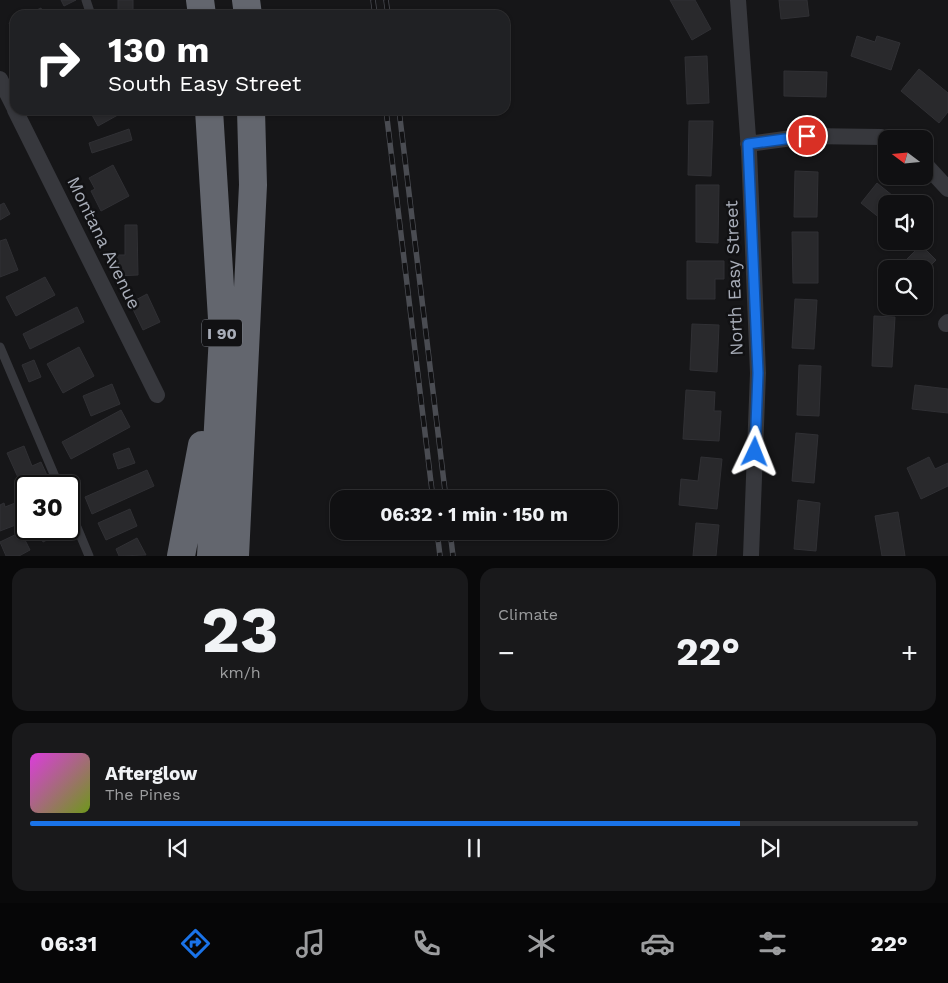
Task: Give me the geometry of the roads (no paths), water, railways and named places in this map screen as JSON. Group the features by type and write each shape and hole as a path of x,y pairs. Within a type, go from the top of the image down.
{"highway":[{"name":"I 90","path":"209,115 222,335 211,556"},
{"name":"I 90","path":"235,556 253,184 251,115"},
{"path":"181,556 222,335"},
{"path":"245,556 246,356"}],"street":[{"name":"North Easy Street","path":"738,0 748,144 758,373 751,556"},
{"name":"Montana Avenue","path":"0,80 10,103"},
{"name":"Montana Avenue","path":"16,115 157,395"},
{"path":"748,144 807,136 878,137"},
{"path":"933,173 948,189"}],"lane":[{"path":"0,347 54,475"},
{"path":"80,534 89,556"}],"railway":[{"path":"373,0 374,10"},
{"path":"386,0 387,10"},
{"path":"387,115 432,490"},
{"path":"400,115 445,490"},
{"path":"438,540 440,556"},
{"path":"451,540 453,556"}]}
